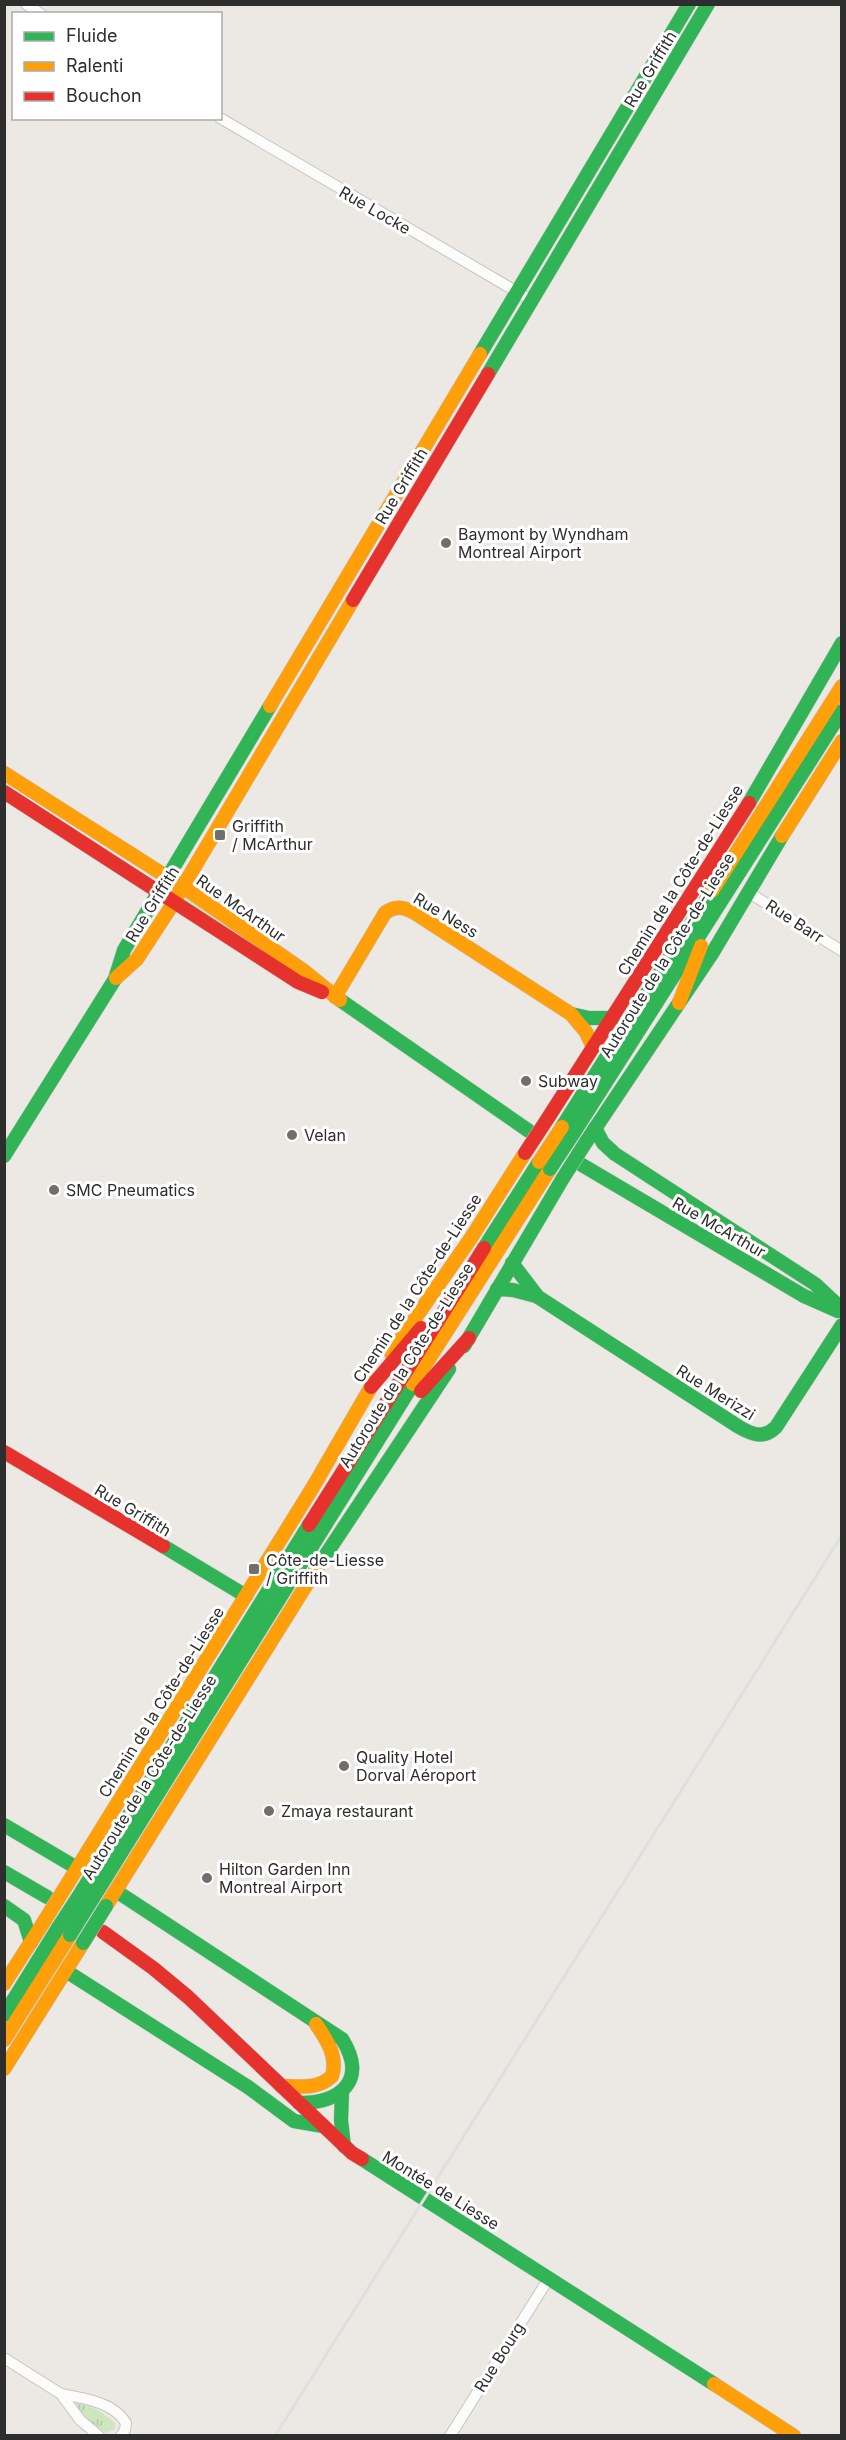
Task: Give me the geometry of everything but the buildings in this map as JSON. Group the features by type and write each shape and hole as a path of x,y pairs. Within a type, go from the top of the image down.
{"main road":[{"name":"Rue Griffith","path":"115,979 124,950 689,4"},
{"name":"Rue Griffith","path":"4,1156 9,1140 115,979 137,959 173,902 708,4"},
{"path":"438,426 451,434"},
{"path":"402,486 416,494"},
{"name":"Chemin de la Côte-de-Liesse","path":"4,1984 313,1487 406,1330 471,1238 745,809 842,643"},
{"name":"Autoroute de la Côte-de-Liesse","path":"87,1894 365,1460 544,1166 842,686"},
{"name":"Autoroute de la Côte-de-Liesse","path":"567,1130 715,909 842,711"},
{"path":"4,2069 333,1542 469,1338 563,1178 713,952 842,741"},
{"name":"Rue McArthur","path":"4,773 182,887 304,971 335,997 529,1131"},
{"name":"Rue McArthur","path":"4,792 298,981 335,997"},
{"name":"Rue Ness","path":"335,997 385,913 392,907 400,906 421,917 571,1014 586,1032 593,1047"},
{"path":"679,1003 715,909"},
{"name":"Rue Ness","path":"571,1014 589,1018 613,1018"},
{"path":"595,1128 603,1143 615,1154 815,1284 842,1311"},
{"name":"Rue McArthur","path":"582,1165 804,1296 842,1311"},
{"name":"Autoroute de la Côte-de-Liesse","path":"4,2040 64,1932 472,1266 544,1166"},
{"name":"Rue Merizzi","path":"512,1263 538,1297"},
{"path":"371,1387 472,1266"},
{"name":"Rue Merizzi","path":"497,1289 513,1290 538,1297 744,1430 761,1436 770,1434 776,1427 842,1325"},
{"path":"365,1460 432,1377 469,1338"},
{"name":"Rue Griffith","path":"4,1452 246,1596"},
{"path":"4,1825 77,1868"},
{"path":"4,1872 47,1897"},
{"path":"116,1891 314,2023 340,2037 349,2049 351,2074 349,2082 342,2092 324,2102 298,2103"},
{"path":"4,1906 24,1920 31,1942"},
{"name":"Autoroute de la Côte-de-Liesse","path":"4,2015 64,1932"},
{"name":"Montée de Liesse","path":"103,1932 165,1977 344,2146 794,2436"},
{"path":"66,1971 248,2087 298,2123 323,2126"},
{"path":"281,2086 316,2085 326,2081 333,2073 335,2062 332,2050 314,2023"},
{"path":"342,2092 341,2117 344,2146"}],"street":[{"name":"Rue Locke","path":"222,119 531,300"},
{"name":"Rue Barr","path":"748,892 842,951"},
{"name":"Rue Bourg","path":"450,2436 549,2278"},
{"path":"4,2358 61,2394 80,2420 99,2436"},
{"path":"61,2394 93,2400 115,2412 126,2423 126,2430 121,2436"}],"green space":[{"path":"187,897 261,948 259,950 184,902"},
{"path":"76,2404 103,2413 115,2423 115,2429 106,2433 82,2413"}],"railway":[{"path":"275,2436 842,1535"}],"traffic: fast":[{"path":"480,354 689,4"},
{"path":"488,374 708,4"},
{"path":"749,803 842,643"},
{"path":"4,1156 115,979 124,950 270,706"},
{"path":"573,1134 842,711"},
{"path":"586,1142 713,952 782,836"},
{"path":"562,1127 712,891"},
{"path":"340,1000 529,1131"},
{"path":"571,1014 589,1018 613,1018"},
{"path":"595,1128 603,1143 615,1154 815,1284 842,1309"},
{"path":"550,1169 573,1134"},
{"path":"563,1178 586,1142"},
{"path":"484,1248 539,1162"},
{"path":"582,1165 804,1296 838,1311"},
{"path":"464,1346 563,1178"},
{"path":"512,1263 538,1297 739,1427 754,1434 767,1433 776,1427 842,1325"},
{"path":"497,1289 513,1290 536,1296"},
{"path":"315,1571 449,1369"},
{"path":"93,1898 413,1384"},
{"path":"82,1891 309,1525"},
{"path":"163,1546 246,1596"},
{"path":"4,1825 77,1868"},
{"path":"4,1872 47,1897"},
{"path":"58,1928 82,1891"},
{"path":"116,1891 342,2039 352,2066 351,2077 346,2086 338,2094 327,2099 299,2103"},
{"path":"70,1935 93,1898"},
{"path":"4,1906 24,1920 31,1942"},
{"path":"83,1943 106,1906"},
{"path":"4,2015 58,1928"},
{"path":"66,1971 248,2087 294,2121 323,2126"},
{"path":"342,2092 341,2120 344,2146"},
{"path":"362,2159 714,2384"}],"traffic: slow":[{"path":"270,706 480,354"},
{"path":"116,978 137,959 169,910 353,600"},
{"path":"712,891 842,686"},
{"path":"782,836 842,741"},
{"path":"4,773 189,891 304,971 340,1000"},
{"path":"335,997 385,913 394,908 403,908 417,914 571,1014 586,1032 593,1047"},
{"path":"679,1003 701,946"},
{"path":"539,1162 562,1127"},
{"path":"391,1353 471,1238 525,1153"},
{"path":"413,1384 550,1169"},
{"path":"68,1883 313,1487 375,1380"},
{"path":"106,1906 315,1571"},
{"path":"45,1920 68,1883"},
{"path":"4,1984 45,1920"},
{"path":"4,2040 70,1935"},
{"path":"4,2069 83,1943"},
{"path":"281,2086 315,2085 332,2076 334,2062 332,2055 316,2024"},
{"path":"714,2384 794,2436"}],"traffic: jam":[{"path":"353,600 488,374"},
{"path":"4,792 298,982 322,992"},
{"path":"548,1118 749,803"},
{"path":"525,1153 548,1118"},
{"path":"309,1525 484,1248"},
{"path":"371,1387 421,1328"},
{"path":"421,1391 469,1338"},
{"path":"4,1452 163,1546"},
{"path":"103,1932 188,1997 352,2153 362,2159"}],"place":[{"name":"Baymont by Wyndham Montreal Airport","path":"446,543"},
{"name":"Griffith / McArthur","path":"220,835"},
{"name":"Subway","path":"526,1081"},
{"name":"Velan","path":"292,1135"},
{"name":"SMC Pneumatics","path":"54,1190"},
{"name":"Côte-de-Liesse / Griffith","path":"254,1569"},
{"name":"Quality Hotel Dorval Aéroport","path":"344,1766"},
{"name":"Zmaya restaurant","path":"269,1811"},
{"name":"Hilton Garden Inn Montreal Airport","path":"207,1878"}]}
